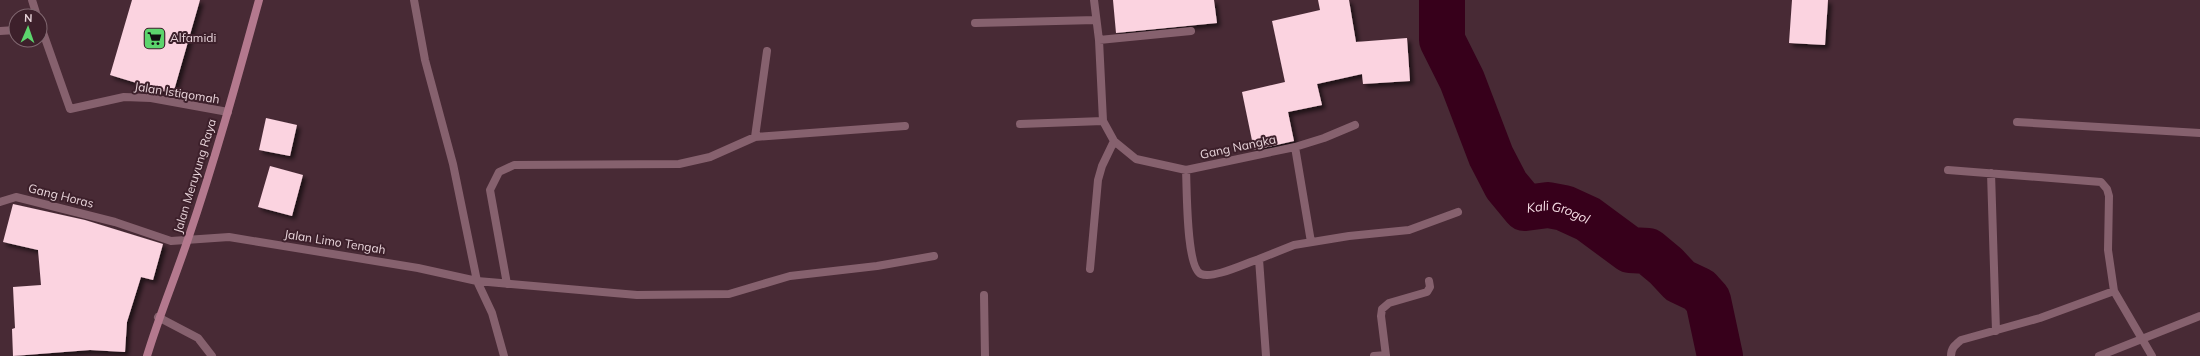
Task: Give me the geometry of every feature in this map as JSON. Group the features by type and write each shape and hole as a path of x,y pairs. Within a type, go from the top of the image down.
{"main road":[{"name":"Jalan Meruyung Raya","path":"147,356 158,317 188,239 228,112 260,0"}],"street":[{"path":"414,0 425,60 453,164 477,281 492,313 504,356"},
{"path":"1094,0 1099,40 1103,121 1114,141 1136,159 1186,170 1191,252 1195,269 1200,273 1212,275 1260,259 1294,245 1409,230 1458,212"},
{"path":"975,23 1096,20"},
{"path":"1099,40 1191,30"},
{"name":"Jalan Istiqomah","path":"48,48 70,109 124,97 151,98 228,112"},
{"path":"755,137 767,51"},
{"path":"1020,124 1103,121"},
{"path":"2017,122 2200,133"},
{"name":"Gang Nangka","path":"1186,170 1295,147 1324,138 1355,125"},
{"path":"507,284 490,190 499,172 514,165 679,164 710,157 755,137 905,126"},
{"path":"1090,269 1098,180 1102,166 1114,141"},
{"path":"1295,147 1311,242"},
{"path":"1948,170 2101,182 2107,189 2108,250 2114,291 2152,356"},
{"path":"1991,173 1996,331"},
{"name":"Gang Horas","path":"0,202 16,197 115,222 171,241 188,239"},
{"name":"Jalan Limo Tengah","path":"188,239 229,237 418,268 477,281 637,295 729,294 790,276 877,266 934,256"},
{"path":"1260,259 1266,356"},
{"path":"1374,356 1386,356 1382,309 1389,303 1427,292 1430,287 1429,281"},
{"path":"1951,356 1951,350 1955,344 1961,340 2040,318 2114,291"},
{"path":"984,295 985,356"},
{"path":"2100,356 2200,316"},
{"path":"158,317 198,338 212,356"}],"building":[{"name":"Alfamidi","path":"132,0 200,0 173,94 110,75"},
{"path":"1113,0 1214,0 1217,23 1116,33"},
{"path":"1318,0 1349,0 1356,42 1407,38 1410,81 1363,84 1362,74 1317,84 1322,105 1288,112 1294,141 1254,150 1242,92 1285,82 1272,21 1320,10"},
{"path":"1792,0 1828,0 1825,45 1789,43"},
{"path":"266,118 297,125 290,156 259,150"},
{"path":"270,166 303,175 292,216 258,207"},
{"path":"13,204 85,220 163,244 153,280 141,277 127,322 125,352 90,350 13,356 12,329 15,328 13,287 41,285 38,250 3,242"}],"waterway":[{"name":"Kali Grogol","path":"1442,0 1442,40 1462,80 1491,156 1506,185 1525,208 1548,205 1564,208 1588,219 1630,250 1648,251 1666,266 1680,281 1699,290 1708,300 1720,356"}],"place":[{"name":"Alfamidi","path":"155,38"}]}
